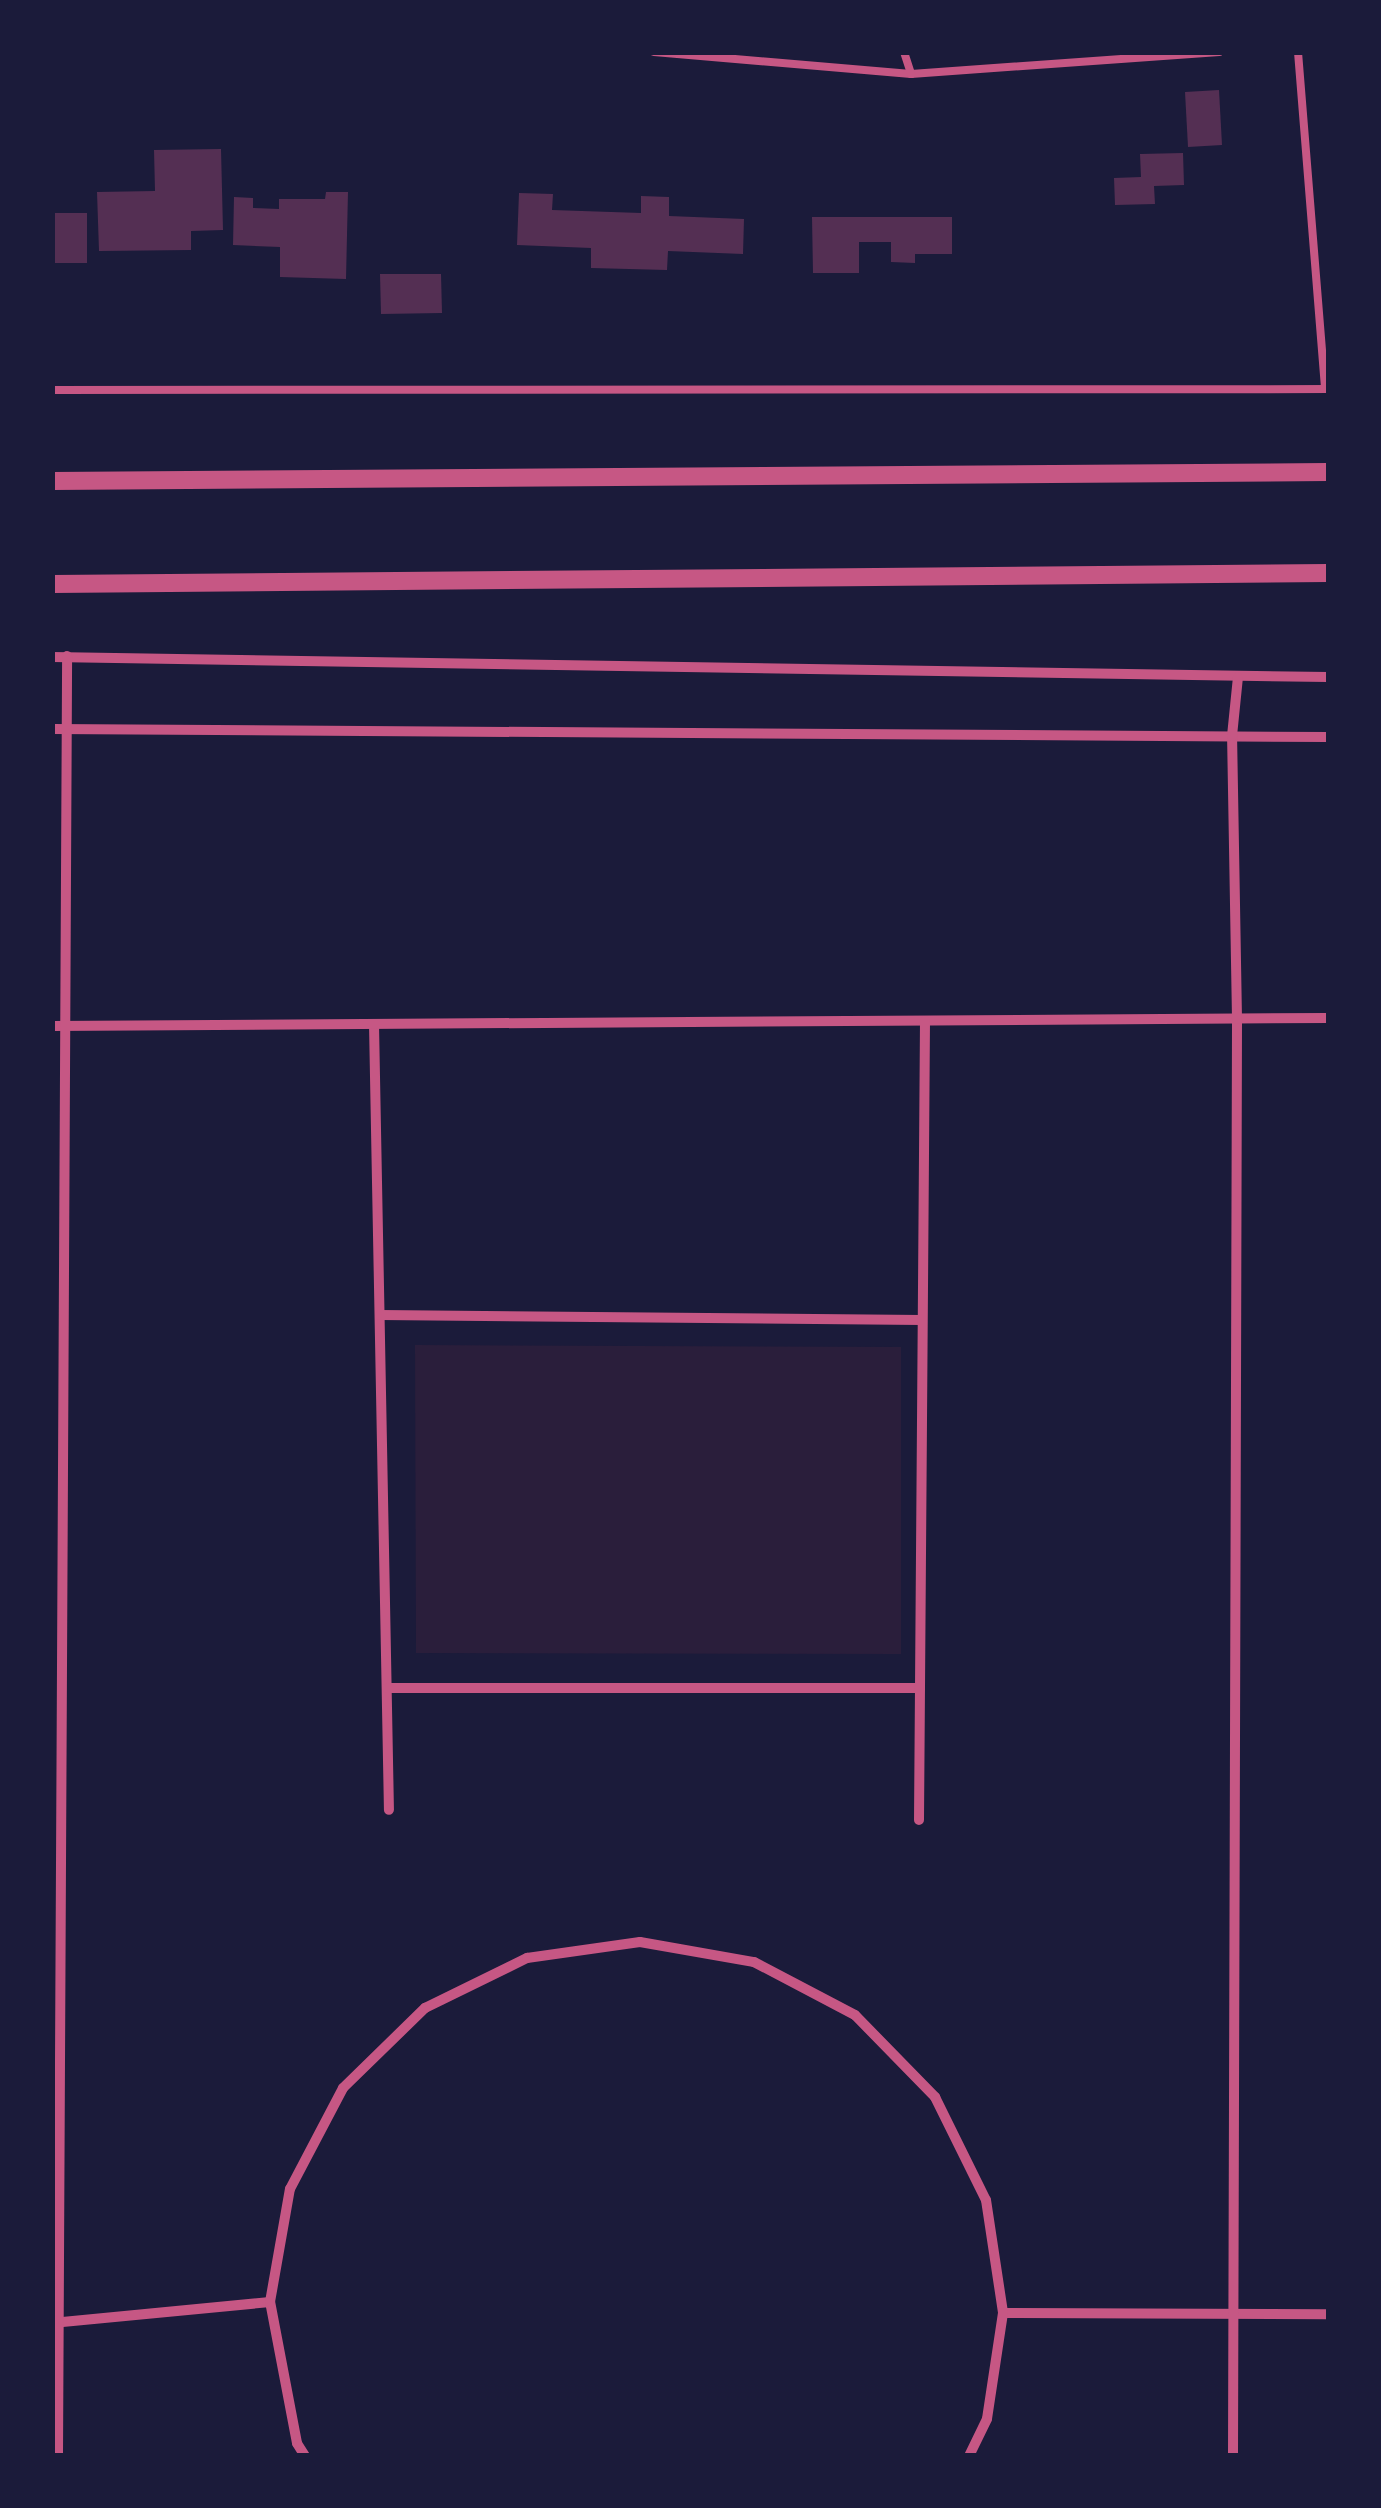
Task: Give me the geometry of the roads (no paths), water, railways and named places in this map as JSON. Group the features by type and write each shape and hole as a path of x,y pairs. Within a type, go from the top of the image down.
{"street":[{"path":"52,481 1328,472"},
{"path":"52,584 1328,572"},
{"path":"52,656 1328,678"},
{"path":"58,2456 55,2323 70,1026 59,729 67,656"},
{"path":"1233,2456 1237,1019 1232,736 1238,677"},
{"path":"59,729 1328,736"},
{"path":"52,1026 1328,1018"},
{"path":"919,1820 924,1021"},
{"path":"374,1024 389,1810"},
{"path":"380,1315 922,1320"},
{"path":"387,1688 920,1688"},
{"path":"305,2456 297,2443 270,2302 290,2189 343,2088 425,2008 528,1958 640,1942 754,1962 855,2015 935,2097 986,2200 1003,2312 986,2418 969,2456"},
{"path":"55,2323 270,2302"},
{"path":"1003,2312 1328,2314"}],"lane":[{"path":"654,52 911,74 1219,52"},
{"path":"904,52 911,74"},
{"path":"52,390 1327,389 1298,52"}]}
